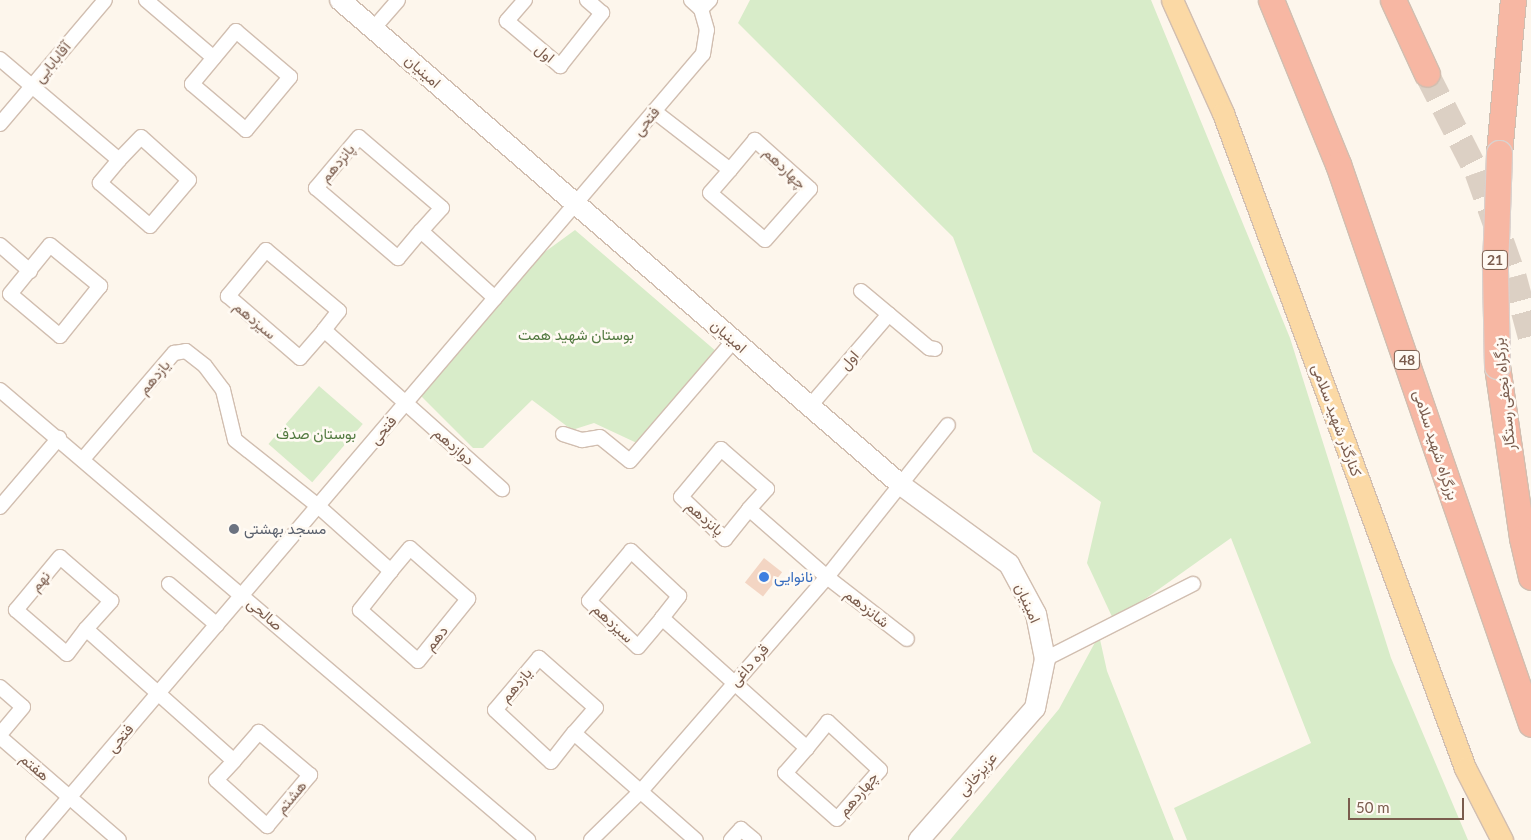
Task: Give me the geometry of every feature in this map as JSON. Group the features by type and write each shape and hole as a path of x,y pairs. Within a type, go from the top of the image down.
{"highway":[{"name":"بزرگراه شهید سلامی","path":"1272,0 1338,164 1531,724"},
{"path":"1393,0 1427,74"},
{"name":"بزرگراه نجفی رستگار","path":"1513,0 1499,153 1495,268 1498,366 1522,538 1531,577"}],"main road":[{"name":"امینیان","path":"340,0 901,485 1009,564 1036,614 1046,659 1035,708"},
{"name":"کنارگذر شهید سلامی","path":"1172,0 1223,113 1465,768 1502,840"},
{"name":"عزیزخانی","path":"919,840 1035,708"}],"street":[{"name":"آقابابایی","path":"0,124 105,0"},
{"path":"146,0 214,58"},
{"path":"373,29 398,0"},
{"name":"اول","path":"525,0 507,21 560,66 602,13 587,0"},
{"name":"فتحی","path":"33,840 703,54 707,30 701,3"},
{"path":"236,30 290,77 246,130 192,84 214,58 236,30"},
{"path":"0,59 119,160"},
{"path":"654,111 730,170"},
{"path":"141,137 189,180 150,226 100,183 119,160 141,137"},
{"name":"پانزدهم","path":"359,137 442,208 421,231 398,258 316,188 359,137"},
{"name":"چهاردهم","path":"755,140 810,189 765,240 710,193 730,170 755,140"},
{"path":"421,231 496,298"},
{"path":"50,244 100,286 60,336 10,294 30,271 50,244"},
{"path":"0,245 30,271"},
{"name":"سیزدهم","path":"266,250 339,311 324,330 300,358 228,296 266,250"},
{"path":"861,291 928,348 935,349"},
{"name":"اول","path":"810,406 889,314"},
{"path":"324,330 405,404"},
{"path":"563,434 582,440 600,437 630,461 734,340"},
{"name":"یازدهم","path":"83,459 174,353 180,350 205,366 224,390 235,440 318,506"},
{"name":"صالحی","path":"0,390 243,594 528,840"},
{"name":"دوازدهم","path":"405,404 502,489"},
{"name":"قره داغی","path":"591,840 641,791 827,577 948,425"},
{"path":"0,507 59,438"},
{"name":"پانزدهم","path":"721,449 767,489 749,509 725,539 681,497 721,449"},
{"path":"318,506 391,571"},
{"path":"749,509 827,577"},
{"name":"دهم","path":"410,548 468,599 418,661 360,610 391,571 410,548"},
{"name":"سیزدهم","path":"631,551 679,596 662,618 638,646 589,601 631,551"},
{"name":"نهم","path":"60,557 111,601 86,629 67,654 16,610 60,557"},
{"name":"شانزدهم","path":"827,577 907,639"},
{"path":"169,584 217,624"},
{"path":"1046,659 1193,584"},
{"path":"662,618 807,748"},
{"path":"86,629 234,761"},
{"name":"یازدهم","path":"539,658 596,708 574,733 551,762 495,710 539,658"},
{"name":"هفتم","path":"0,687 23,708 0,736 119,840"},
{"name":"چهاردهم","path":"828,722 880,770 837,819 785,773 807,748 828,722"},
{"name":"هشتم","path":"259,732 310,775 267,826 216,780 234,761 259,732"},
{"path":"574,733 696,840"},
{"path":"731,840 741,829 754,840"}],"green space":[{"path":"750,0 1151,0 1290,338 1391,658 1468,840 1187,840 1174,808 1311,743 1231,538 1114,621 1087,563 1101,502 1033,452 953,237 738,23"},
{"name":"بوستان شهید همت","path":"575,230 717,352 639,444 594,423 572,430 532,400 483,448 473,448 421,396 451,354 538,257"},
{"name":"بوستان صدف","path":"319,386 363,424 312,482 268,444"},
{"path":"1099,635 1107,671 1174,840 950,840 1059,709"}],"building":[{"name":"نانوایی","path":"764,558 782,572 763,597 745,582"}],"tunnel":[{"path":"1427,74 1477,172 1514,276 1531,339"}],"place":[{"name":"مسجد بهشتی","path":"234,529"},
{"name":"نانوایی","path":"764,577"}]}
